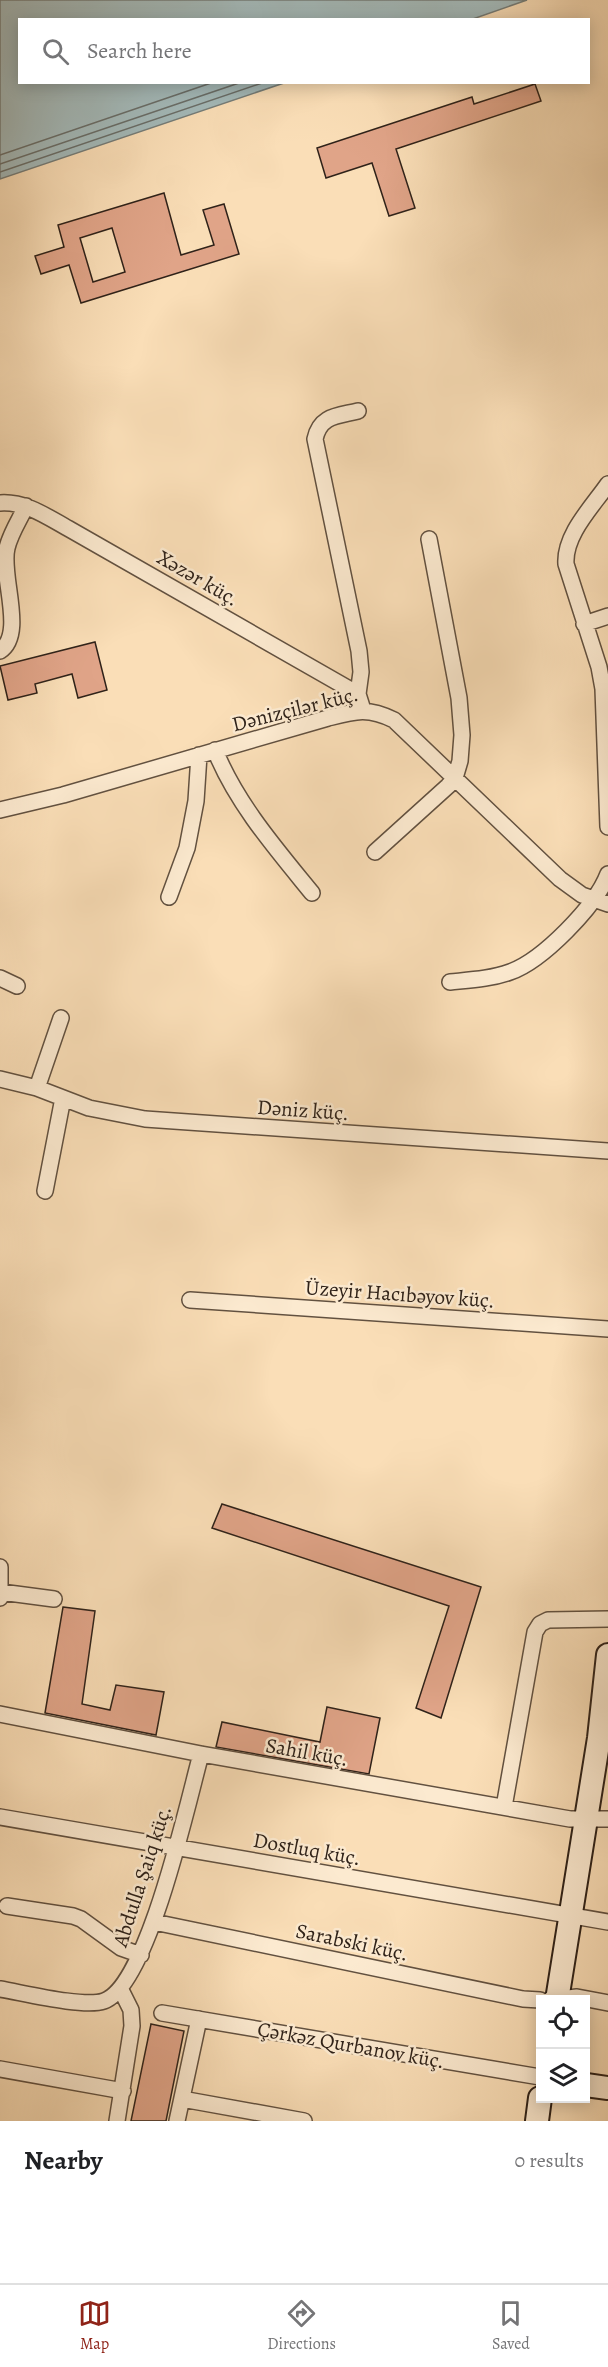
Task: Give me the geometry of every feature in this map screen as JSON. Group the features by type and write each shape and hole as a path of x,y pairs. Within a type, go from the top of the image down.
{"main road":[{"path":"558,1995 572,1915 597,1819 599,1738 608,1655"},
{"path":"590,2086 608,2088"},
{"path":"537,2121 539,2103"}],"street":[{"path":"358,411 328,418 317,428 315,439 359,651 361,672 358,694 363,710"},
{"path":"608,484 568,543 565,555 599,668 603,689 608,827"},
{"name":"Xəzər küç.","path":"0,503 11,502 26,506 358,694"},
{"path":"0,651 10,640 6,617 6,550 26,506"},
{"path":"375,852 455,778 460,762 462,735 459,698 429,538"},
{"path":"584,624 608,616"},
{"name":"Dәnizçilәr küç.","path":"0,810 63,795 215,750 363,710 380,713 394,720 572,890 601,902"},
{"path":"215,750 221,767 268,838 312,893"},
{"path":"169,897 187,848 196,801 199,755"},
{"path":"450,982 497,976 530,962 601,902 608,874"},
{"path":"0,978 17,986"},
{"path":"37,1088 61,1018"},
{"name":"Dәniz küç.","path":"0,1079 37,1088 106,1112 145,1119 608,1151"},
{"path":"45,1191 63,1098"},
{"name":"Üzeyir Hacıbəyov küç.","path":"190,1300 608,1329"},
{"path":"0,1567 0,1598"},
{"path":"1,1592 54,1599"},
{"path":"504,1807 535,1632 540,1624 548,1620 608,1619"},
{"name":"Sahil küç.","path":"0,1714 201,1755 504,1807 597,1819"},
{"name":"Abdulla Şaiq küç.","path":"121,1990 141,1955 154,1922 201,1755"},
{"name":"Dostluq küç.","path":"0,1817 608,1922"},
{"path":"7,1906 73,1916 81,1919 121,1948 141,1955"},
{"name":"Sarabski küç.","path":"154,1922 523,1999 536,2000"},
{"path":"0,1989 88,2004 104,2001 121,1990 131,2010 132,2026 117,2121"},
{"path":"590,1999 608,2003"},
{"name":"Çərkəz Qurbanov küç.","path":"162,2013 536,2076"},
{"path":"177,2121 199,2019"},
{"path":"0,2069 123,2091"},
{"path":"182,2099 304,2121"}],"water":[{"path":"0,0 527,0 476,18 18,18 18,84 281,84 0,179"}],"building":[{"path":"535,84 541,101 396,149 415,208 389,216 372,163 326,178 317,148 472,97 474,104"},
{"path":"164,193 181,255 214,245 203,210 224,204 239,254 81,303 69,265 41,274 35,256 64,247 58,225","holes":["112,228 125,272 93,282 80,238"]},
{"path":"95,642 107,690 78,698 72,674 35,684 37,693 8,700 0,666"},
{"path":"222,1504 481,1587 441,1718 416,1708 449,1606 212,1528"},
{"path":"63,1607 95,1611 82,1704 110,1710 116,1685 164,1692 156,1735 45,1713"},
{"path":"327,1707 380,1718 369,1774 216,1747 222,1722 320,1742"},
{"path":"151,2024 184,2031 166,2121 131,2121"}]}
